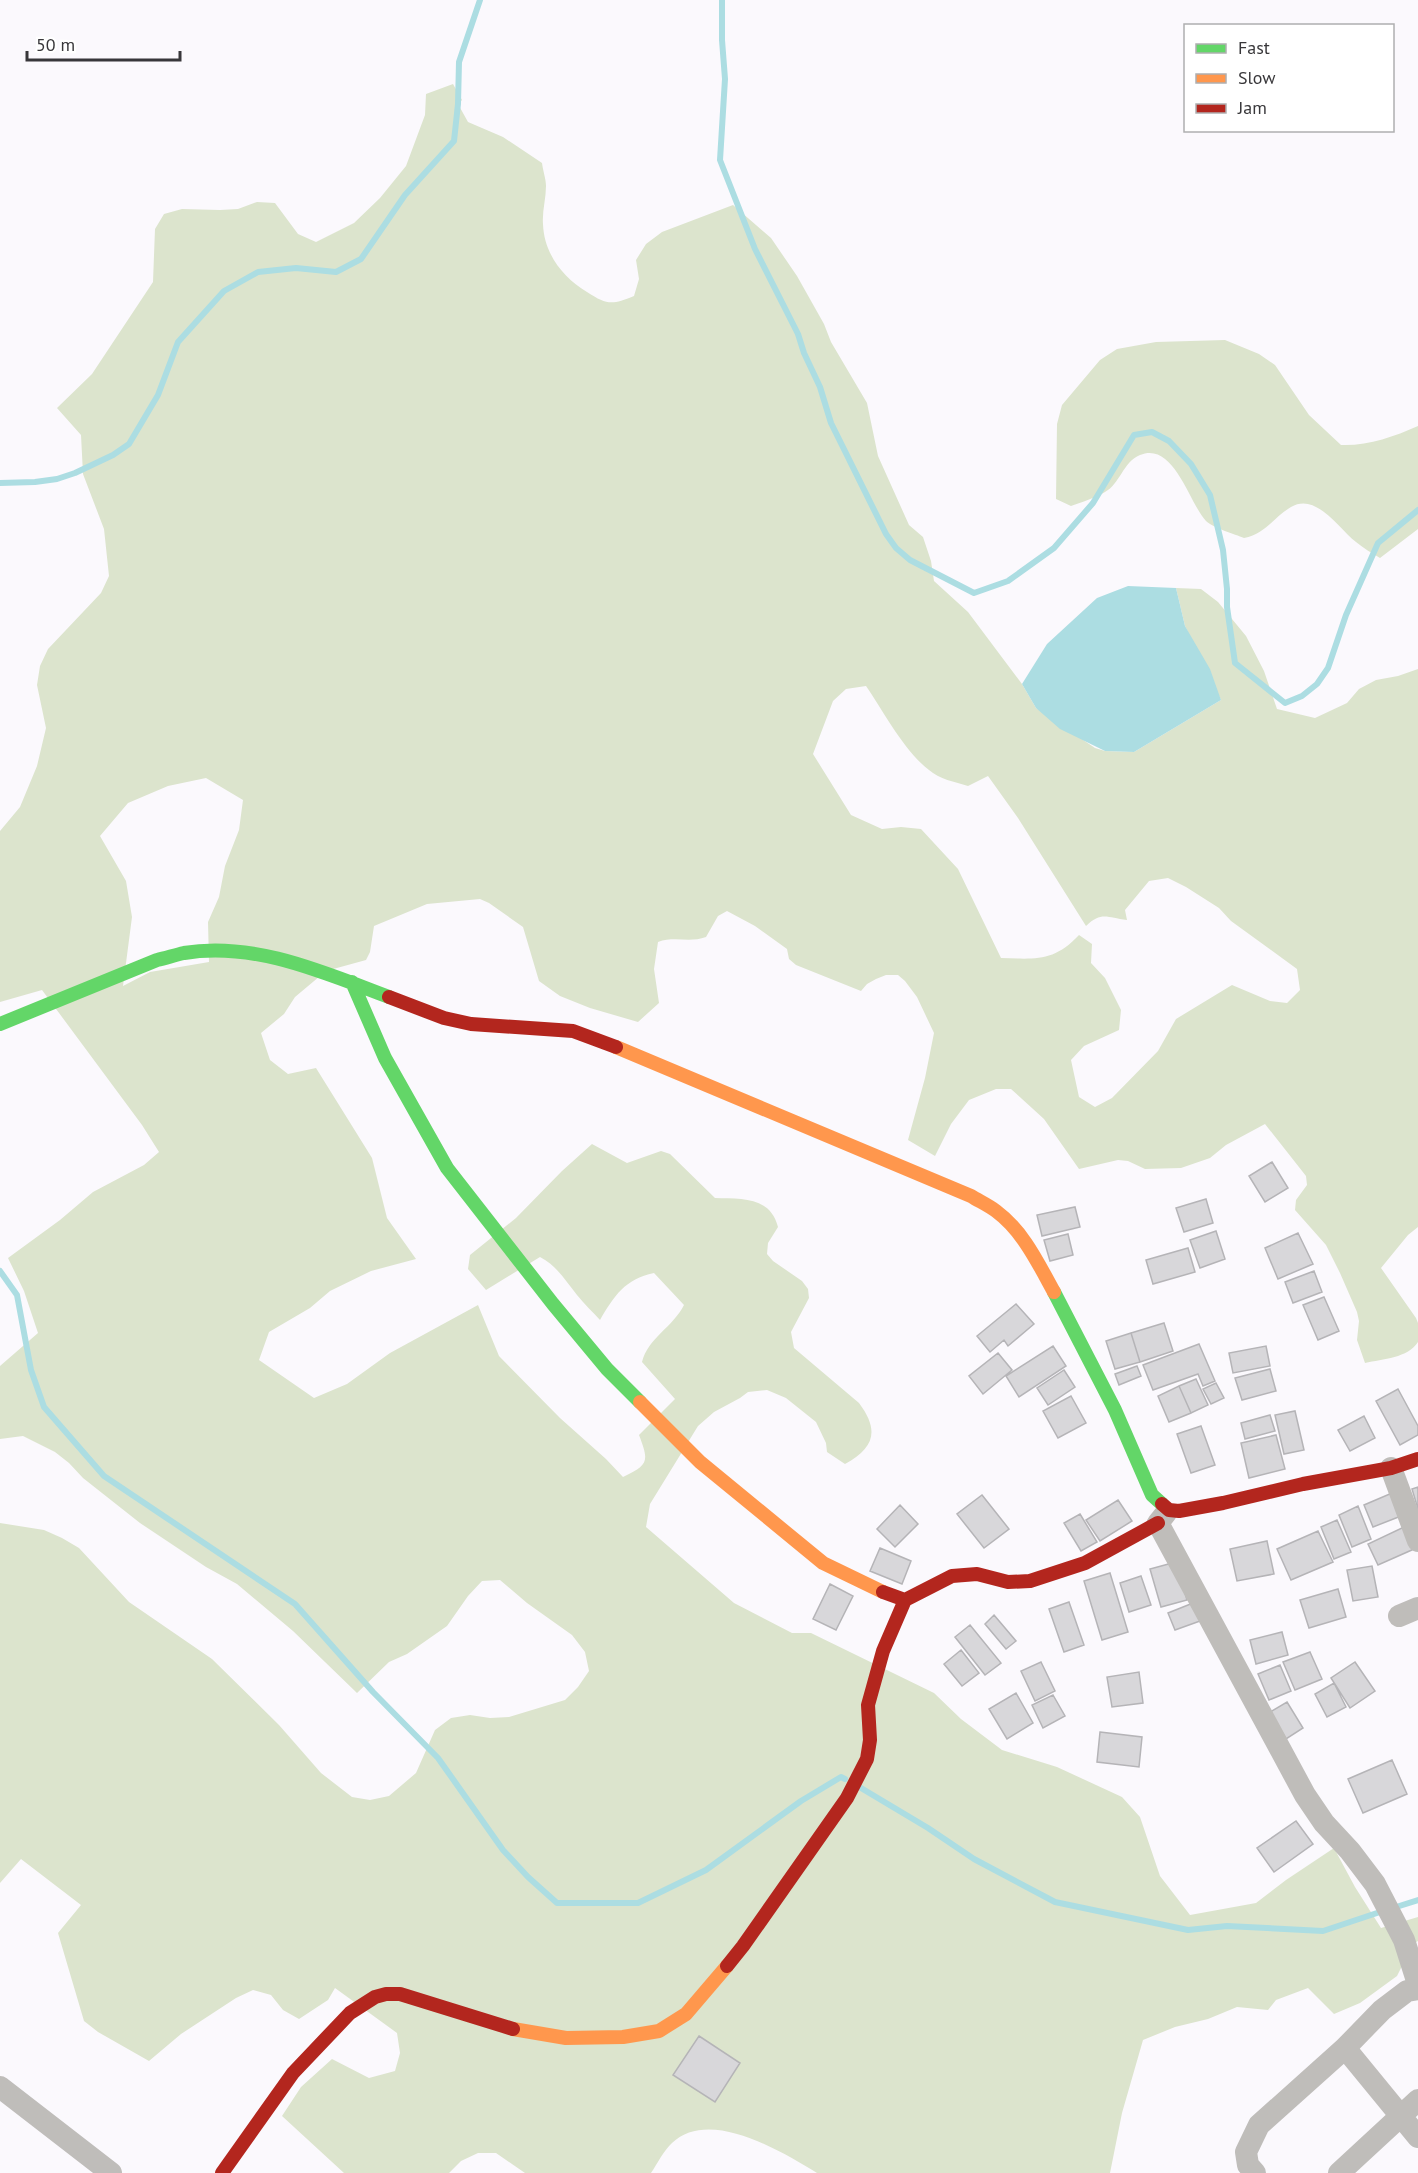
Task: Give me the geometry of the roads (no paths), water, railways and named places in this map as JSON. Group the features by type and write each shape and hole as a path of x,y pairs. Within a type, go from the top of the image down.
{"street":[{"path":"0,1024 140,967 183,953 214,951 268,957 324,972 444,1018 471,1024 573,1032 593,1038 642,1056 971,1196 996,1211 1017,1231 1031,1251 1076,1332 1115,1410 1152,1495 1305,1795 1375,1884 1404,1940 1418,1984"},
{"path":"352,982 385,1058 447,1168 607,1369 700,1462 824,1563 858,1582 905,1600"},
{"path":"222,2173 293,2073 350,2013 375,1997 400,1994 517,2030 566,2038 623,2037 659,2031 686,2014 726,1967 795,1874 847,1798 867,1759 870,1740 868,1705 883,1651 905,1600 952,1576 977,1574 1008,1582 1030,1581 1085,1563 1164,1516 1179,1511 1303,1484 1391,1468 1418,1459"},
{"path":"1391,1468 1418,1541"},
{"path":"1255,2173 1248,2165 1246,2152 1259,2125 1345,2048 1382,2010 1407,1991 1418,1989"},
{"path":"1345,2048 1418,2137"},
{"path":"0,2087 111,2173"},
{"path":"1339,2173 1418,2100"}],"water":[{"path":"1128,586 1176,588 1185,626 1210,669 1221,700 1134,752 1105,751 1060,729 1036,708 1022,684 1047,644 1097,598"}],"waterway":[{"path":"0,483 57,479 113,455 129,444 158,395 178,342 224,291 258,272 296,268 336,272 361,259 405,195 454,141 459,62 480,0"},
{"path":"722,0 725,79 720,160 755,249 798,334 820,387 831,423 886,534 896,548 910,560 974,593 1008,581 1054,548 1093,503 1134,435 1152,432 1169,441 1191,464 1210,495 1223,550 1227,607 1235,663 1285,703 1302,696 1317,684 1328,668 1346,615 1378,543 1418,510"},
{"path":"0,1271 17,1295 31,1370 44,1407 104,1476 295,1604 373,1692 438,1758 503,1850 557,1903 638,1903 706,1870 801,1801 841,1777 845,1779"},
{"path":"861,1788 974,1859 1055,1902 1188,1930 1227,1926 1323,1931 1383,1911"},
{"path":"1393,1908 1418,1900"}]}
